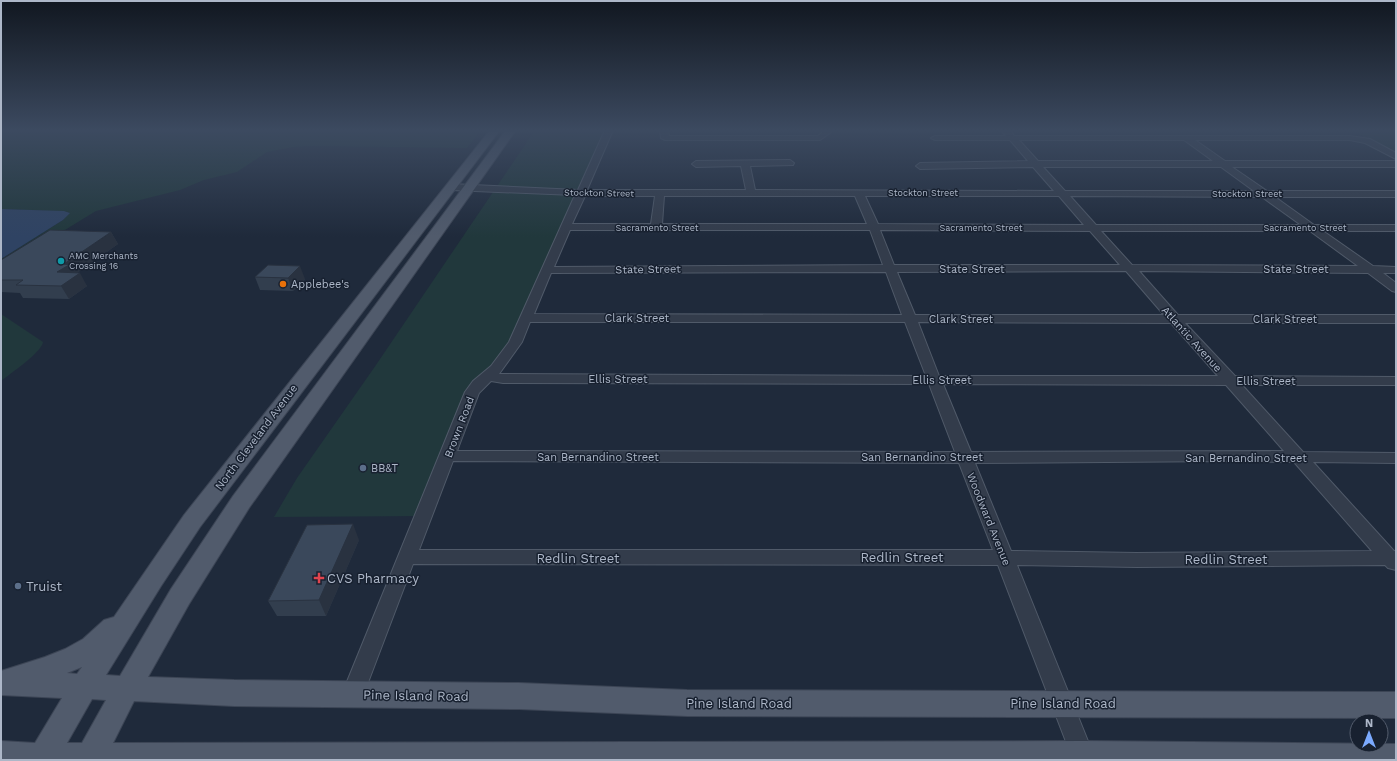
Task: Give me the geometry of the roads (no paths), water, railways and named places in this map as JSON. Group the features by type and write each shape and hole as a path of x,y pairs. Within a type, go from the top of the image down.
{"main road":[{"name":"North Cleveland Avenue","path":"43,759 83,687 130,613 192,521 316,359 468,166"},
{"path":"90,759 126,689 212,544 287,438 486,166"},
{"path":"342,363 336,359 334,353 358,305"},
{"path":"287,438 324,371 324,365 321,361 316,359"},
{"path":"1,682 39,672 69,660 92,646 130,613"},
{"name":"Pine Island Road","path":"1,682 234,693 520,696 687,703 1396,704"},
{"path":"1,756 43,759 1083,756 1396,758"}],"street":[{"name":"Brown Road","path":"353,694 472,392 478,384 489,376 506,356 526,318 548,270 593,166"},
{"path":"746,166 751,193"},
{"path":"920,166 948,166"},
{"name":"Atlantic Avenue","path":"1036,166 1230,381 1394,560"},
{"path":"1225,166 1396,288"},
{"name":"Stockton Street","path":"451,187 581,193 1396,194"},
{"path":"656,228 660,193"},
{"name":"Woodward Avenue","path":"858,193 864,202 1083,756"},
{"name":"Sacramento Street","path":"566,227 1396,228"},
{"name":"State Street","path":"548,270 1129,268 1396,270"},
{"name":"Clark Street","path":"526,318 1396,319"},
{"name":"Ellis Street","path":"489,376 503,379 1396,381"},
{"name":"San Bernandino Street","path":"448,456 1016,458 1226,456 1396,458"},
{"name":"Redlin Street","path":"408,557 976,557 1138,560 1394,560"}],"water":[{"path":"1,209 64,211 70,213 63,220 1,259"}],"place":[{"name":"AMC Merchants Crossing 16","path":"61,261"},
{"name":"Applebee's","path":"283,284"},
{"name":"BB&T","path":"363,468"},
{"name":"CVS Pharmacy","path":"319,578"},
{"name":"Truist","path":"18,586"}]}
